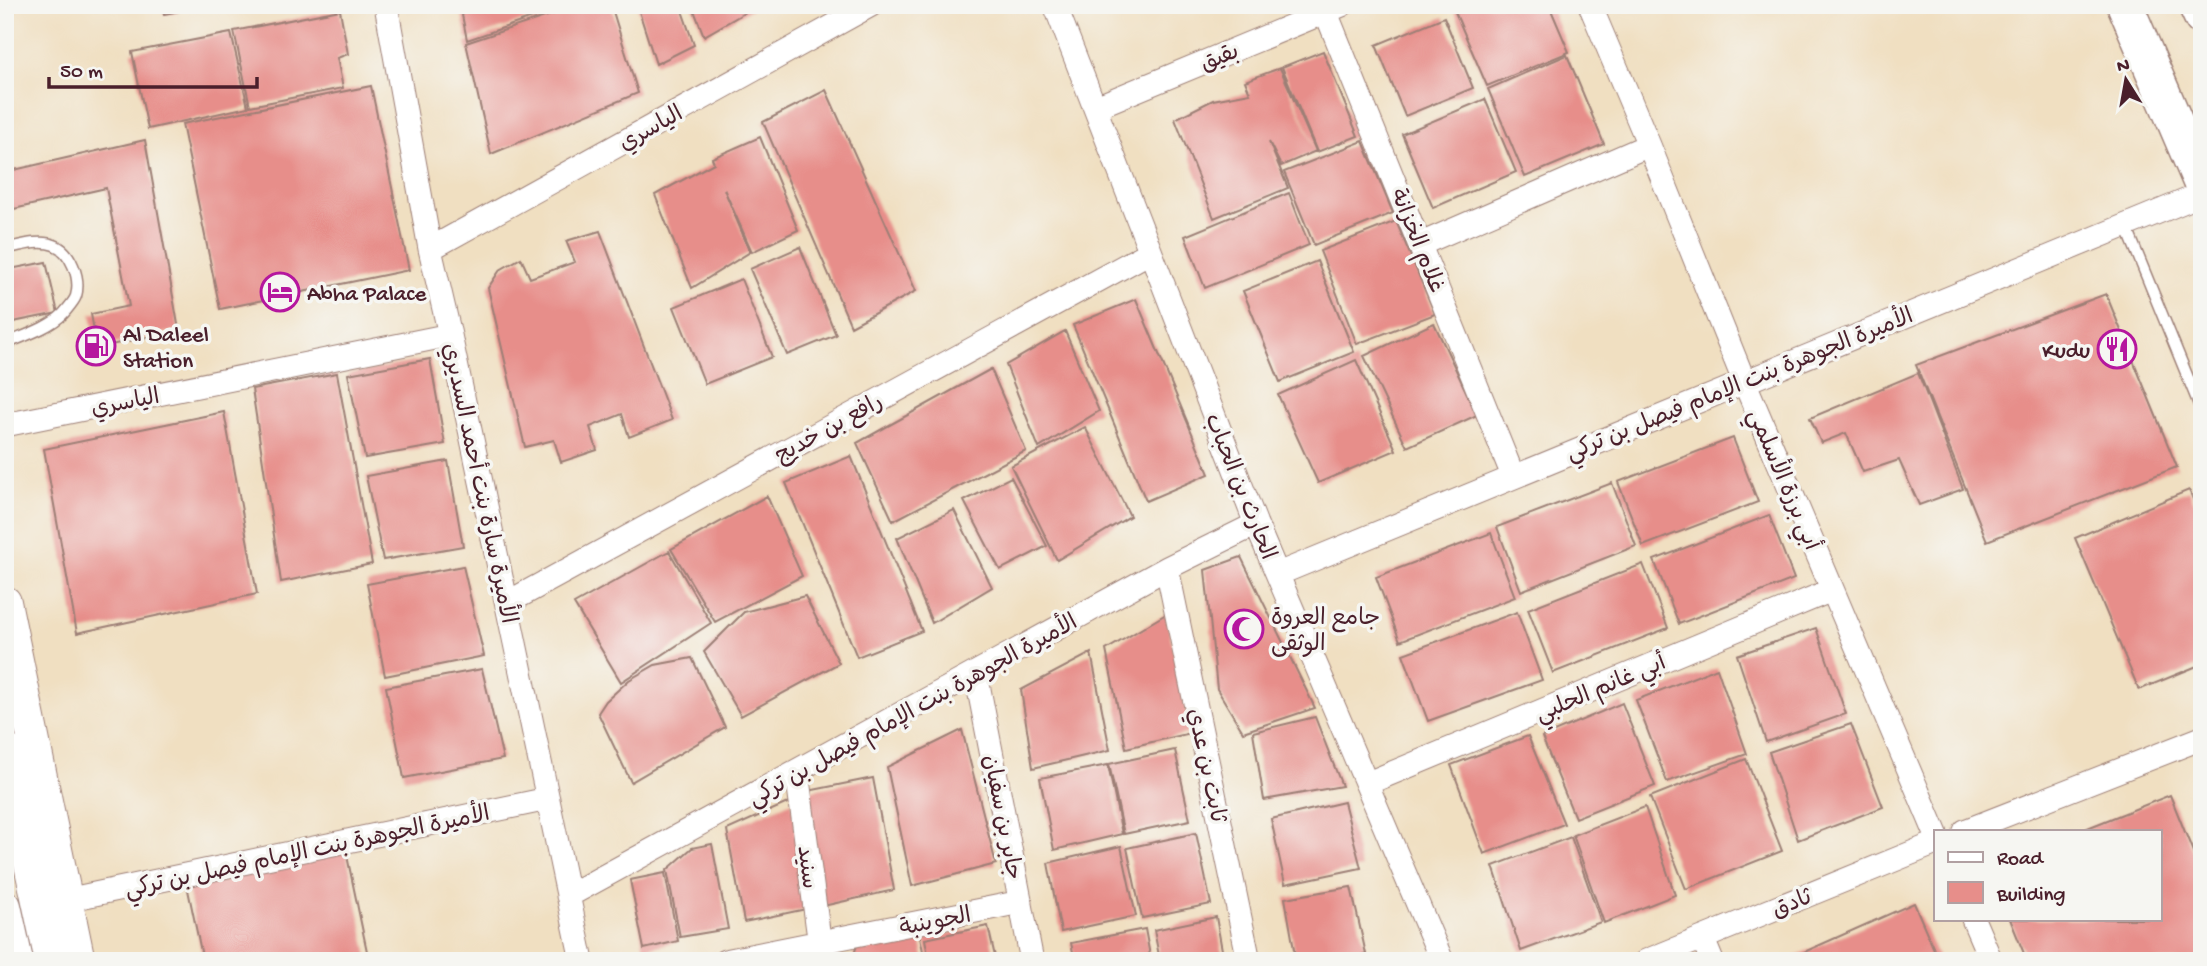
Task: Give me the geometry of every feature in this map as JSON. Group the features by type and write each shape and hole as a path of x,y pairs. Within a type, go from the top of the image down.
{"main road":[{"path":"2125,5 2202,185"},
{"path":"2196,5 2202,18"},
{"path":"5,601 79,961"},
{"path":"5,749 51,961"},
{"path":"5,906 17,961"}],"street":[{"name":"الأميرة سارة بنت أحمد السديري","path":"386,5 430,249 582,961"},
{"name":"الياسري","path":"430,249 871,5"},
{"name":"الحارث بن الحباب","path":"1055,5 1256,524 1442,961"},
{"name":"أبي برزة الأسلمي","path":"1590,5 1744,381 1934,830"},
{"name":"بقيق","path":"1096,107 1331,8"},
{"name":"غلام الخزانة","path":"1331,8 1513,476"},
{"path":"1421,244 1649,145"},
{"name":"الأميرة الجوهرة بنت الإمام فيصل بن تركي","path":"1278,574 2202,194"},
{"name":"رافع بن خديج","path":"507,603 1150,252"},
{"name":"الياسري","path":"5,425 450,335"},
{"name":"الأميرة الجوهرة بنت الإمام فيصل بن تركي","path":"568,896 1167,568 1256,524"},
{"name":"ثابت بن عدي","path":"1167,568 1249,961"},
{"name":"أبي غانم الحلبي","path":"1368,783 1832,590"},
{"name":"جابر بن سفيان","path":"976,674 1032,961"},
{"path":"1968,830 2202,738"},
{"name":"سنيد","path":"797,772 820,952"},
{"name":"الأميرة الجوهرة بنت الإمام فيصل بن تركي","path":"66,900 548,799"},
{"name":"ثادق","path":"1646,961 1934,844"},
{"name":"الجوينبة","path":"725,961 820,952 1021,902"},
{"path":"1973,920 1991,961"},
{"path":"1703,939 1712,961"}],"lane":[{"path":"2126,226 2202,412"},
{"path":"5,249 48,243 56,245 67,254 77,285 75,298 62,315 5,344"}],"building":[{"path":"162,5 200,5 200,7 164,14"},
{"path":"460,5 568,5 568,6 467,40"},
{"path":"581,5 611,5 638,93 491,154 466,43"},
{"path":"637,5 680,5 694,45 656,64"},
{"path":"692,5 758,5 704,36"},
{"path":"1100,5 1127,5 1127,6 1103,14"},
{"path":"1452,5 1549,5 1569,52 1487,86"},
{"path":"340,10 348,54 337,58 343,88 250,106 234,31"},
{"path":"1444,17 1473,88 1405,116 1376,45"},
{"path":"231,33 248,107 148,129 132,52"},
{"path":"1323,51 1358,136 1317,152 1282,67"},
{"path":"1567,55 1604,144 1525,177 1488,89"},
{"path":"1280,68 1316,151 1281,166 1269,142 1288,188 1214,218 1175,119 1213,100 1250,93 1245,81"},
{"path":"371,86 409,270 220,309 182,124"},
{"path":"826,90 916,291 851,326 763,122"},
{"path":"1485,99 1516,172 1433,208 1402,134"},
{"path":"760,137 798,230 752,252 724,189 750,252 692,288 655,195 714,163 712,158"},
{"path":"145,140 179,330 97,348 91,314 129,306 106,188 5,211 5,172"},
{"path":"1363,141 1393,213 1314,245 1284,172"},
{"path":"1289,193 1309,245 1205,288 1185,236"},
{"path":"1396,221 1435,314 1357,344 1320,251"},
{"path":"600,231 672,420 629,437 622,414 590,427 597,450 561,462 554,440 525,447 488,288 500,270 521,258 530,278 575,262 566,241"},
{"path":"800,247 836,335 787,355 750,269"},
{"path":"1317,261 1354,352 1280,382 1243,291"},
{"path":"46,262 58,313 8,323 5,312 5,270"},
{"path":"741,279 772,357 705,384 674,307"},
{"path":"2106,294 2177,467 1987,541 1916,365"},
{"path":"1136,299 1209,474 1146,501 1073,325"},
{"path":"1434,323 1477,415 1407,447 1364,356"},
{"path":"1065,331 1099,411 1039,448 1006,365"},
{"path":"430,359 445,444 365,458 348,374"},
{"path":"1356,360 1396,450 1318,483 1278,395"},
{"path":"991,369 1026,451 893,521 857,443"},
{"path":"337,373 372,564 281,582 252,389"},
{"path":"1918,373 1963,489 1919,505 1899,460 1863,472 1846,433 1821,443 1810,418"},
{"path":"224,412 257,594 77,633 44,449"},
{"path":"1085,427 1130,516 1057,560 1011,466"},
{"path":"1733,438 1758,502 1643,546 1618,482"},
{"path":"851,456 922,631 857,657 786,483"},
{"path":"448,461 463,546 383,560 366,476"},
{"path":"1011,477 1047,546 1000,570 964,501"},
{"path":"1612,483 1636,546 1521,591 1497,527"},
{"path":"2189,490 2202,519 2202,664 2139,690 2075,538"},
{"path":"767,496 802,576 715,622 671,549"},
{"path":"954,510 992,587 932,623 897,538"},
{"path":"1769,515 1794,579 1679,624 1654,560"},
{"path":"1491,533 1515,597 1400,641 1376,577"},
{"path":"669,551 711,623 621,682 574,604"},
{"name":"جامع العروة الوثقى","path":"1241,557 1315,708 1243,732 1217,689 1205,570"},
{"path":"1643,564 1668,628 1553,673 1528,609"},
{"path":"463,566 484,656 385,676 367,584"},
{"path":"805,596 839,663 741,716 704,652 744,612"},
{"path":"1517,612 1542,680 1428,721 1403,654"},
{"path":"1166,614 1191,733 1126,748 1106,650"},
{"path":"1816,628 1846,714 1766,742 1737,655"},
{"path":"1091,653 1110,750 1033,768 1021,690"},
{"path":"692,658 725,727 631,782 598,713 606,701 629,680 655,665"},
{"path":"1717,668 1747,754 1667,782 1636,700"},
{"path":"482,669 503,759 404,778 386,687"},
{"path":"1622,703 1655,786 1575,818 1542,737"},
{"path":"1315,717 1342,786 1264,800 1253,732"},
{"path":"1851,724 1883,807 1798,840 1769,752"},
{"path":"962,730 996,864 912,886 887,767"},
{"path":"1528,736 1564,824 1484,854 1451,765"},
{"path":"1175,750 1190,820 1124,834 1109,764"},
{"path":"1746,759 1782,851 1686,889 1650,797"},
{"path":"1108,765 1122,834 1054,850 1040,778"},
{"path":"873,778 894,890 823,906 808,791"},
{"path":"2170,795 2202,874 2202,961 2027,961 2010,920 2162,920 2162,830 2082,830"},
{"path":"792,801 811,908 744,922 727,830"},
{"path":"1344,802 1361,868 1285,884 1271,819"},
{"path":"1645,807 1675,895 1604,923 1573,835"},
{"path":"1196,833 1211,904 1142,918 1127,848"},
{"path":"1571,837 1601,922 1521,951 1493,866"},
{"path":"712,844 728,929 680,937 667,870 692,848"},
{"path":"1121,846 1136,916 1061,932 1048,863"},
{"path":"346,851 369,961 203,961 187,885"},
{"path":"665,873 678,941 644,949 630,880"},
{"path":"1351,887 1366,954 1332,961 1296,961 1285,898"},
{"path":"1914,903 1939,961 1784,961"},
{"path":"1216,917 1224,961 1160,961 1154,930"},
{"path":"988,926 996,961 929,961 925,939"},
{"path":"1145,929 1151,961 1075,961 1071,943"},
{"path":"919,932 925,961 852,961 857,945"}],"place":[{"name":"Abha Palace","path":"280,292"},
{"name":"Al Daleel Station","path":"96,346"},
{"name":"Kudu","path":"2117,349"},
{"name":"جامع العروة الوثقى","path":"1244,629"}]}
